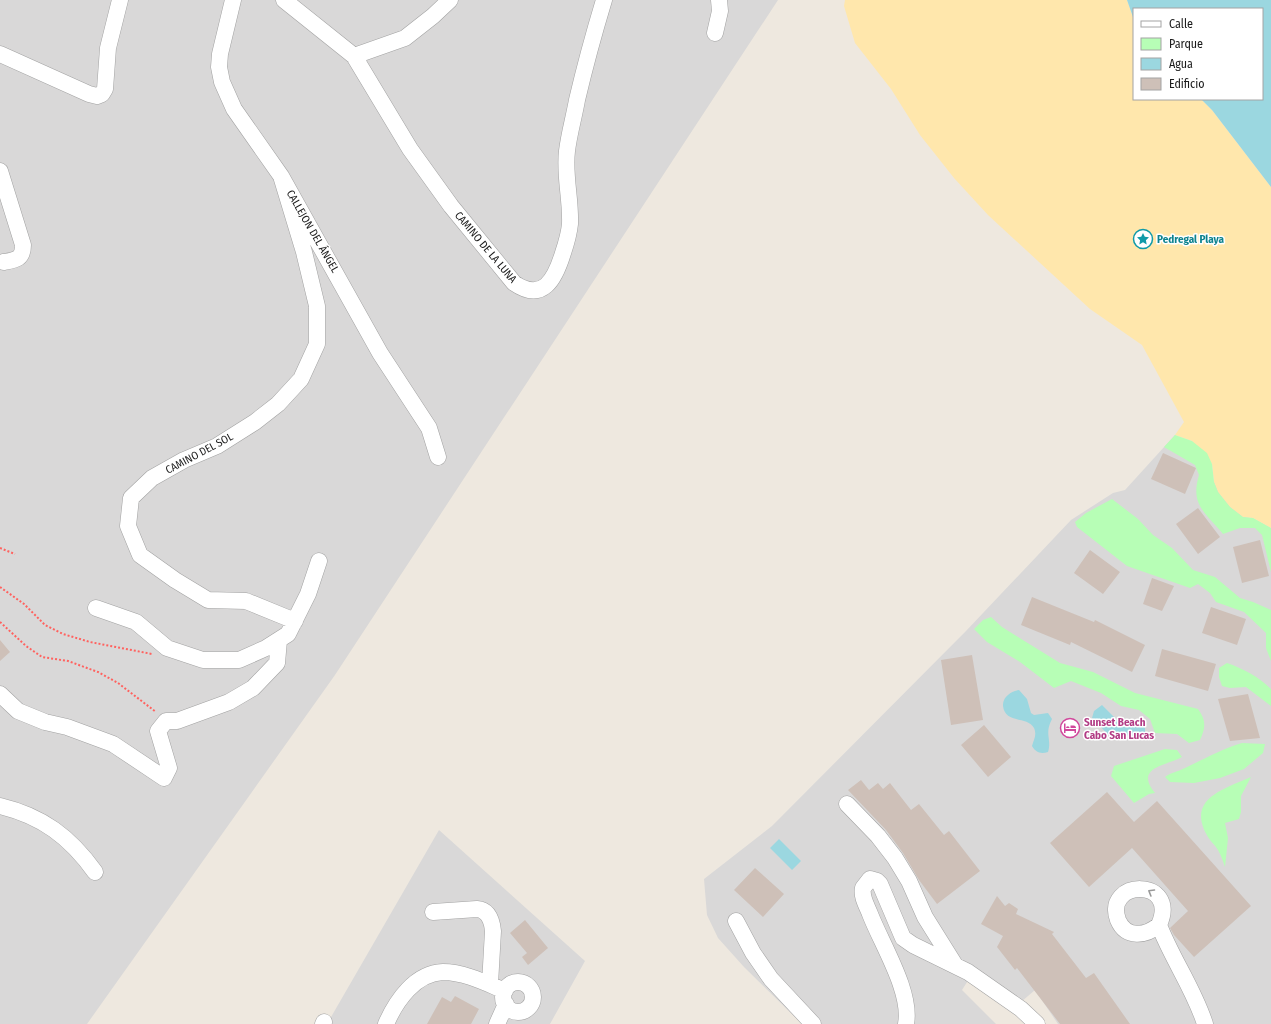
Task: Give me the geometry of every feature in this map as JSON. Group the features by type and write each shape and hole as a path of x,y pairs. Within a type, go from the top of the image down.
{"street":[{"path":"0,54 89,94 97,96 102,94 106,85 108,48 120,0"},
{"name":"CALLEJON DEL ÁNGEL","path":"233,0 220,54 222,82 234,108 281,176 380,353 429,428 438,457"},
{"path":"284,0 354,56 405,38 433,16 450,0"},
{"name":"CAMINO DE LA LUNA","path":"354,56 410,149 474,236 514,283 524,289 543,289 551,281 558,270 570,225 567,151 591,44 604,0"},
{"path":"715,34 720,11 719,0"},
{"path":"0,171 23,245 23,253 19,259 1,264"},
{"name":"CAMINO DEL SOL","path":"281,176 304,252 318,306 317,344 301,380 278,404 217,446 184,460 152,478 136,493 131,498 128,526 140,555 175,580 208,600 246,601 295,621"},
{"path":"96,608 136,622 167,648 204,660 239,660 266,648 288,634 308,594 319,561"},
{"path":"0,694 18,711 45,722 113,744 164,778 168,768 158,731 166,721 177,721 221,705 253,688 276,663 279,640"},
{"path":"847,804 878,836 895,858 912,886 925,918 955,965"},
{"path":"0,806 38,818 59,832 84,856 95,872"},
{"path":"906,1024 908,1015 906,999 879,938 863,896 863,888 868,881 873,879 880,884 903,938 913,945 955,965 1021,1009 1037,1024"},
{"path":"433,912 482,909 488,914 492,923 493,932 490,984"},
{"path":"736,921 752,953 771,979 813,1024"},
{"path":"1159,925 1165,941 1196,1000 1205,1024"},
{"path":"386,1024 393,1008 407,990 421,980 443,972 456,974 490,984 505,998 511,1010 518,1018 533,1001 533,996 526,984 516,982 512,984 505,998 497,1024"}],"path":[{"path":"0,548 15,554"},
{"path":"0,587 24,604 45,625 63,634 90,642 152,654"},
{"path":"0,622 26,646 42,657 68,661 98,672 140,698 166,721"}],"shaded area":[{"path":"0,0 778,0 335,675 87,1024 0,1024"},
{"name":"Sunset Beach Cabo San Lucas","path":"1175,435 1243,517 1253,518 1271,528 1271,1024 1058,1024 1035,990 1021,1002 976,968 962,990 996,1024 802,1024 744,967 718,938 707,915 704,879 772,826 966,631 1071,520 1113,493 1125,490"},
{"path":"439,830 585,961 550,1024 327,1024"}],"sand":[{"name":"Pedregal Playa","path":"845,0 1127,0 1133,17 1133,100 1202,100 1212,110 1271,187 1271,528 1253,518 1243,517 1230,507 1218,492 1214,482 1212,464 1192,441 1175,435 1184,422 1142,345 1090,309 988,215 954,178 920,135 891,89 855,43 844,6"}],"green space":[{"path":"1175,435 1192,441 1207,453 1212,464 1214,482 1218,492 1230,507 1243,517 1253,518 1271,528 1271,572 1262,535 1255,528 1240,528 1223,534 1205,514 1196,494 1199,475 1195,465 1164,447"},
{"path":"1112,499 1138,519 1153,535 1172,548 1193,570 1215,577 1240,598 1271,610 1271,661 1266,648 1266,633 1244,612 1216,602 1210,593 1198,584 1190,588 1127,566 1077,527 1075,522 1086,513"},
{"path":"991,617 1002,627 1060,663 1093,672 1135,693 1198,709 1204,720 1204,727 1200,740 1189,743 1177,734 1155,733 1150,719 1139,710 1121,706 1101,693 1071,681 1054,688 1020,662 987,642 974,629 983,620"},
{"path":"1227,663 1251,674 1271,689 1271,706 1246,687 1230,688 1222,686 1219,677 1219,668"},
{"path":"1242,743 1265,744 1263,753 1244,769 1220,778 1194,783 1170,782 1165,777 1220,751"},
{"path":"1165,749 1177,750 1182,757 1161,765 1150,773 1148,778 1149,784 1155,793 1149,794 1134,803 1111,776 1114,766"},
{"path":"1251,777 1241,796 1241,812 1239,819 1225,823 1228,838 1225,867 1217,848 1208,837 1202,824 1201,813 1204,804 1219,791"}],"water":[{"path":"1127,0 1271,0 1271,187 1212,110 1202,100 1263,100 1263,8 1133,8 1133,17"},
{"path":"1019,690 1027,699 1031,713 1034,715 1048,713 1052,719 1048,733 1048,752 1039,752 1032,746 1035,733 1031,724 1012,718 1005,712 1003,706 1004,700 1011,692"},
{"path":"1102,705 1116,719 1125,724 1141,723 1145,728 1145,734 1138,739 1124,734 1114,739 1092,718 1094,711"},
{"path":"779,839 801,861 792,870 770,848"}],"building":[{"path":"1163,453 1196,468 1185,494 1151,479"},
{"path":"1198,508 1220,537 1198,554 1176,524"},
{"path":"1260,540 1269,576 1242,583 1233,547"},
{"path":"1090,550 1120,572 1103,594 1074,573"},
{"path":"1152,578 1174,586 1162,611 1143,604"},
{"path":"1032,597 1094,622 1095,620 1145,645 1132,672 1071,642 1070,645 1021,625"},
{"path":"1211,607 1246,619 1237,645 1202,633"},
{"path":"0,640 10,652 0,661"},
{"path":"1162,649 1216,664 1208,691 1155,676"},
{"path":"972,655 983,720 951,725 941,660"},
{"path":"1248,694 1260,738 1230,741 1218,699"},
{"path":"984,725 1011,757 988,777 961,745"},
{"path":"861,780 869,790 878,783 883,789 890,783 911,810 919,804 944,835 949,831 980,871 937,904 919,880 903,853 886,830 848,790"},
{"path":"1107,792 1134,822 1157,801 1251,906 1194,957 1174,935 1170,928 1188,911 1132,848 1089,887 1050,843"},
{"path":"755,868 784,894 763,917 734,890"},
{"path":"997,896 1005,906 1009,903 1018,909 1016,914 1054,932 1052,934 1086,978 1094,973 1130,1024 1060,1024 1017,968 1015,970 997,947 1003,936 981,924"},
{"path":"525,920 548,948 528,965 522,957 527,953 510,933"},
{"path":"455,996 479,1009 471,1024 427,1024 442,997 451,1002"}],"place":[{"name":"Pedregal Playa","path":"1143,239"},
{"name":"Sunset Beach Cabo San Lucas","path":"1070,728"}]}
